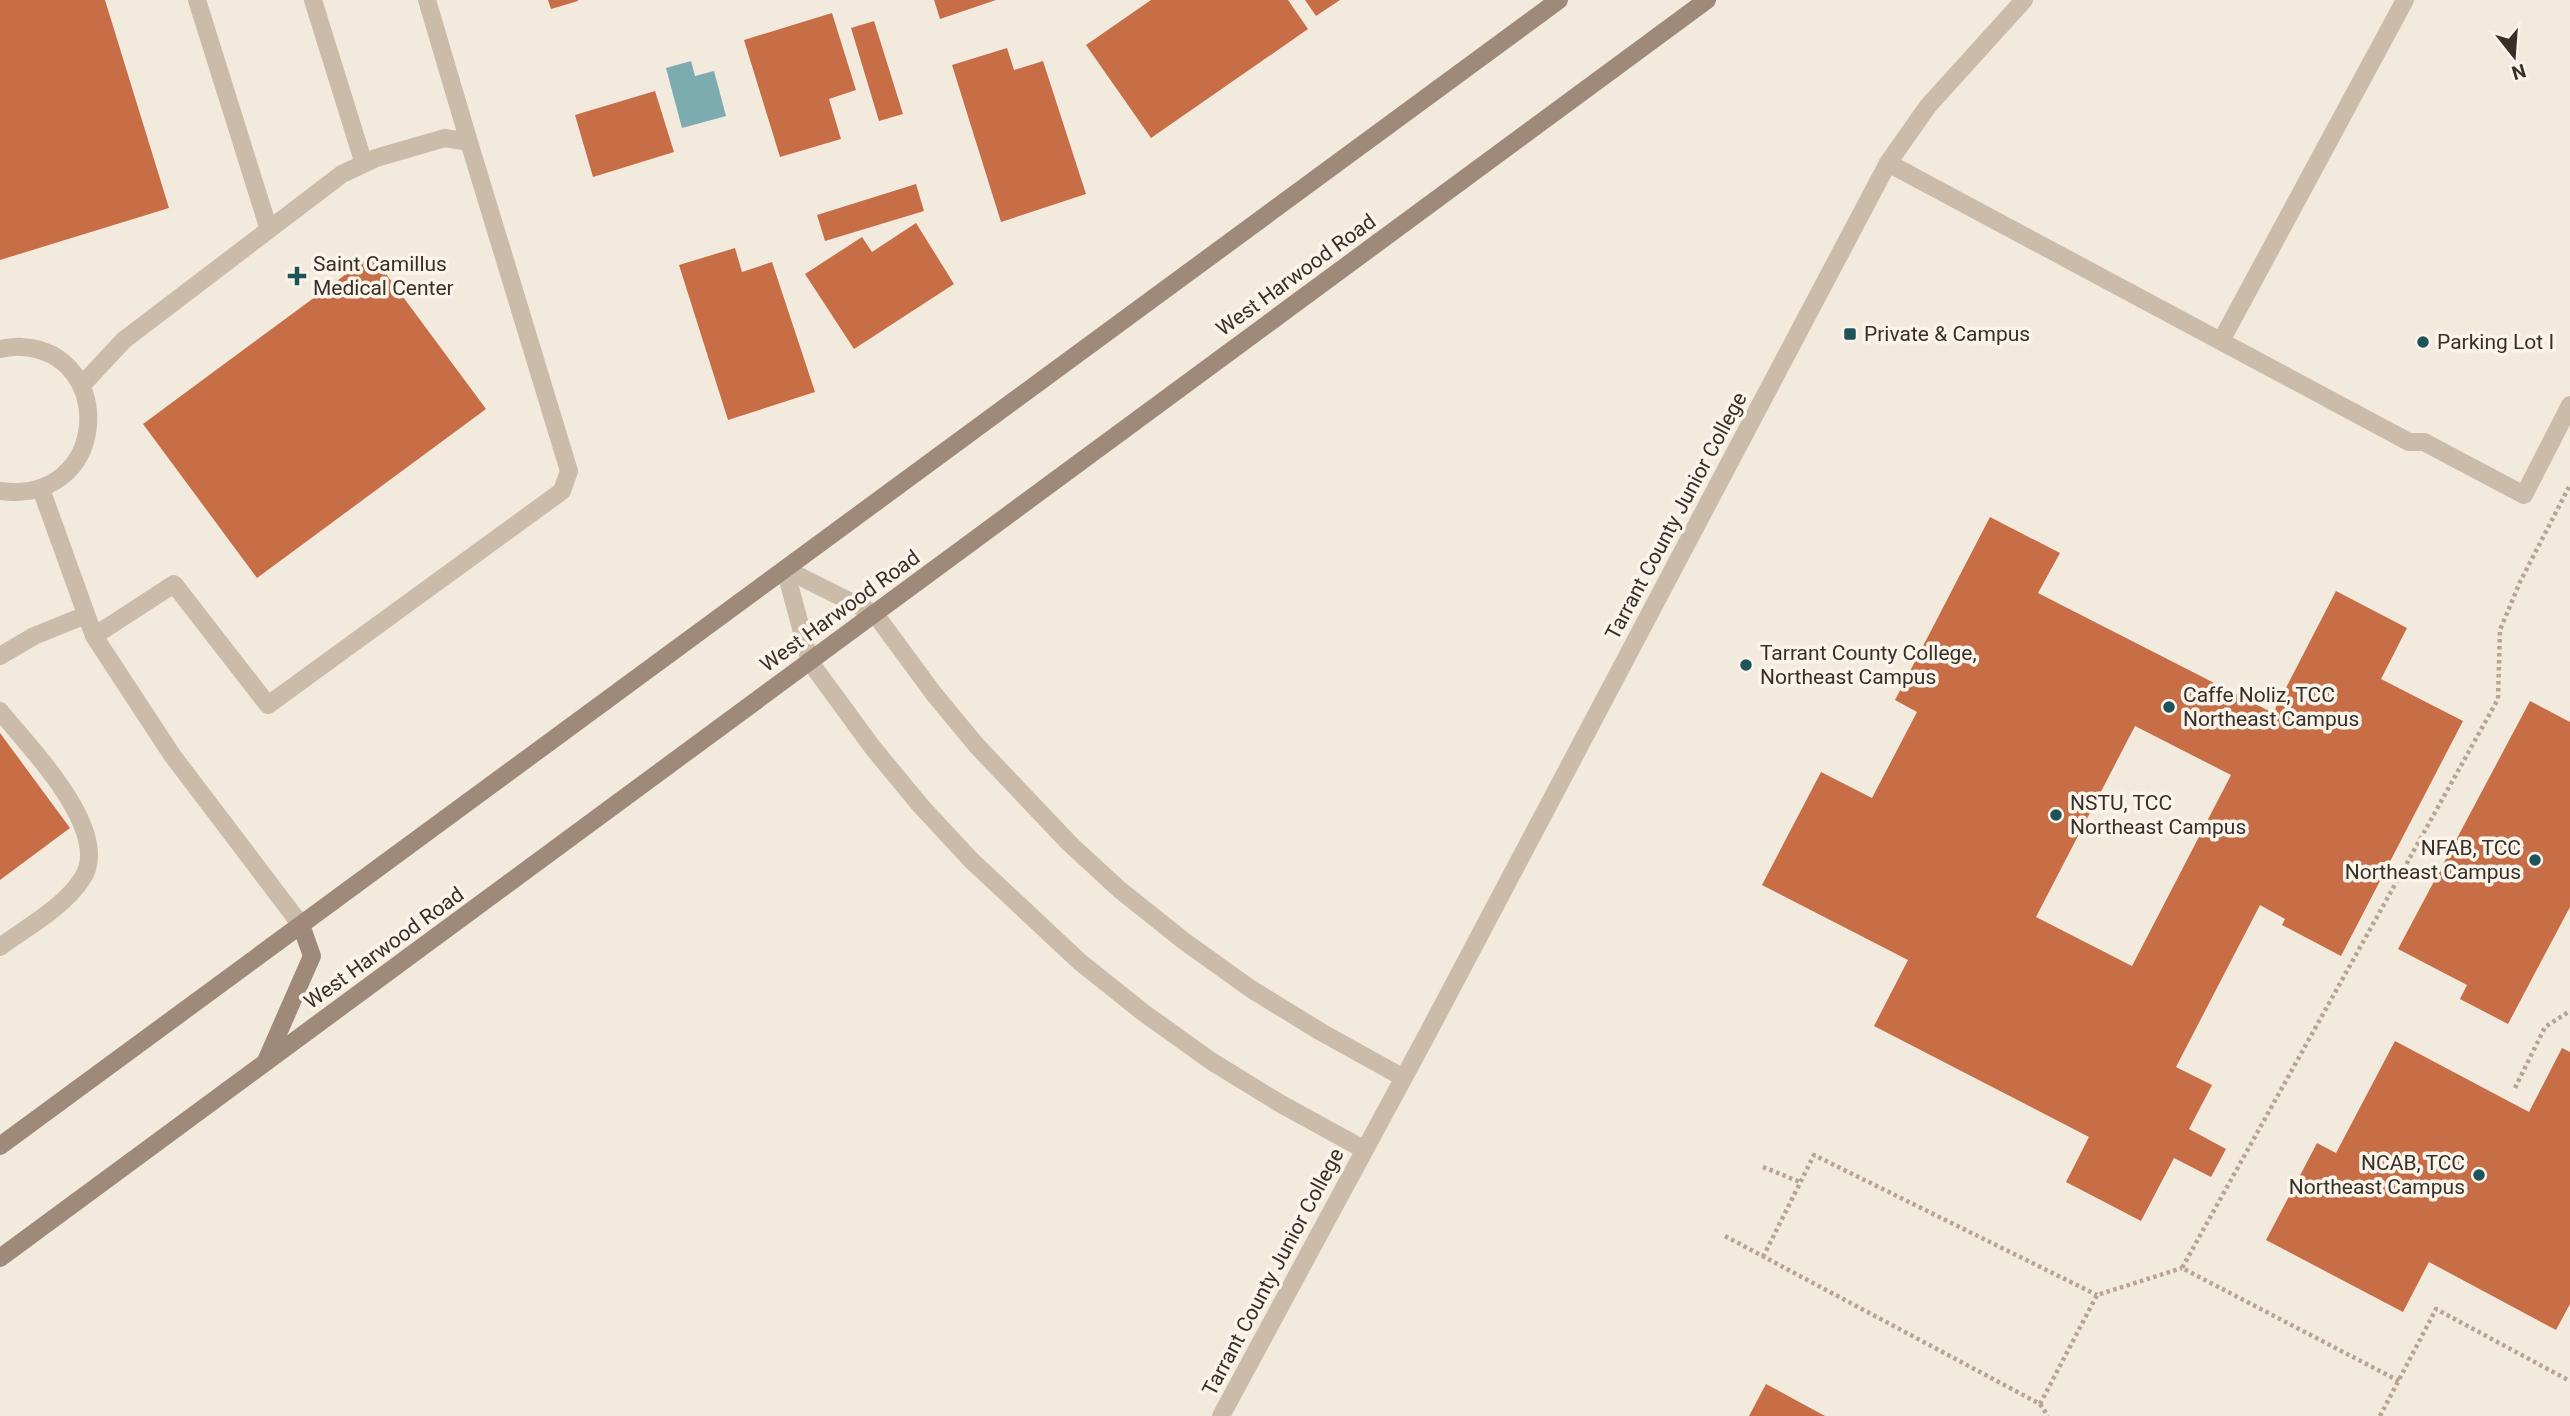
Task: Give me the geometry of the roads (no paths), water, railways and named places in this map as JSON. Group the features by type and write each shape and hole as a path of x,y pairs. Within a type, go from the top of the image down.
{"main road":[{"path":"0,1146 1559,0"},
{"name":"West Harwood Road","path":"0,1258 1707,0"},
{"path":"266,1061 312,956 301,925"}],"street":[{"path":"197,0 269,230"},
{"path":"313,0 364,163"},
{"path":"94,636 173,584 268,705 562,491 569,471 427,0"},
{"name":"Tarrant County Junior College","path":"1221,1416 1404,1078 1888,163 1928,106 2024,0"},
{"path":"2221,341 2405,0"},
{"path":"81,386 124,340 342,174 364,163 445,138 469,142"},
{"path":"1888,163 2409,442 2424,442 2524,495 2570,405"},
{"path":"0,349 22,347 45,352 66,366 81,386 89,410 88,434 84,446 79,458 63,477 41,489 18,493 0,491"},
{"path":"41,489 94,636 172,755 301,925"},
{"path":"785,569 875,614 934,694 977,746 1061,835 1121,890 1184,941 1251,989 1404,1078"},
{"name":"Tarrant County Junior College","path":"785,569 810,662 873,748 920,805 971,860 1080,962 1144,1013 1211,1061 1281,1104 1365,1150"},
{"path":"0,656 34,636 86,615"},
{"path":"0,711 65,794 84,824 90,855 84,877 68,897 0,947"}],"water":[{"path":"691,61 695,76 714,71 726,116 682,128 666,68"}],"place":[{"name":"Saint Camillus Medical Center","path":"297,276"},
{"name":"Private & Campus","path":"1850,334"},
{"name":"Parking Lot I","path":"2423,342"},
{"name":"Tarrant County College, Northeast Campus","path":"1746,665"},
{"name":"Caffe Noliz, TCC Northeast Campus","path":"2169,707"},
{"name":"NSTU, TCC Northeast Campus","path":"2056,815"},
{"name":"NFAB, TCC Northeast Campus","path":"2535,860"},
{"name":"NCAB, TCC Northeast Campus","path":"2479,1175"}]}
